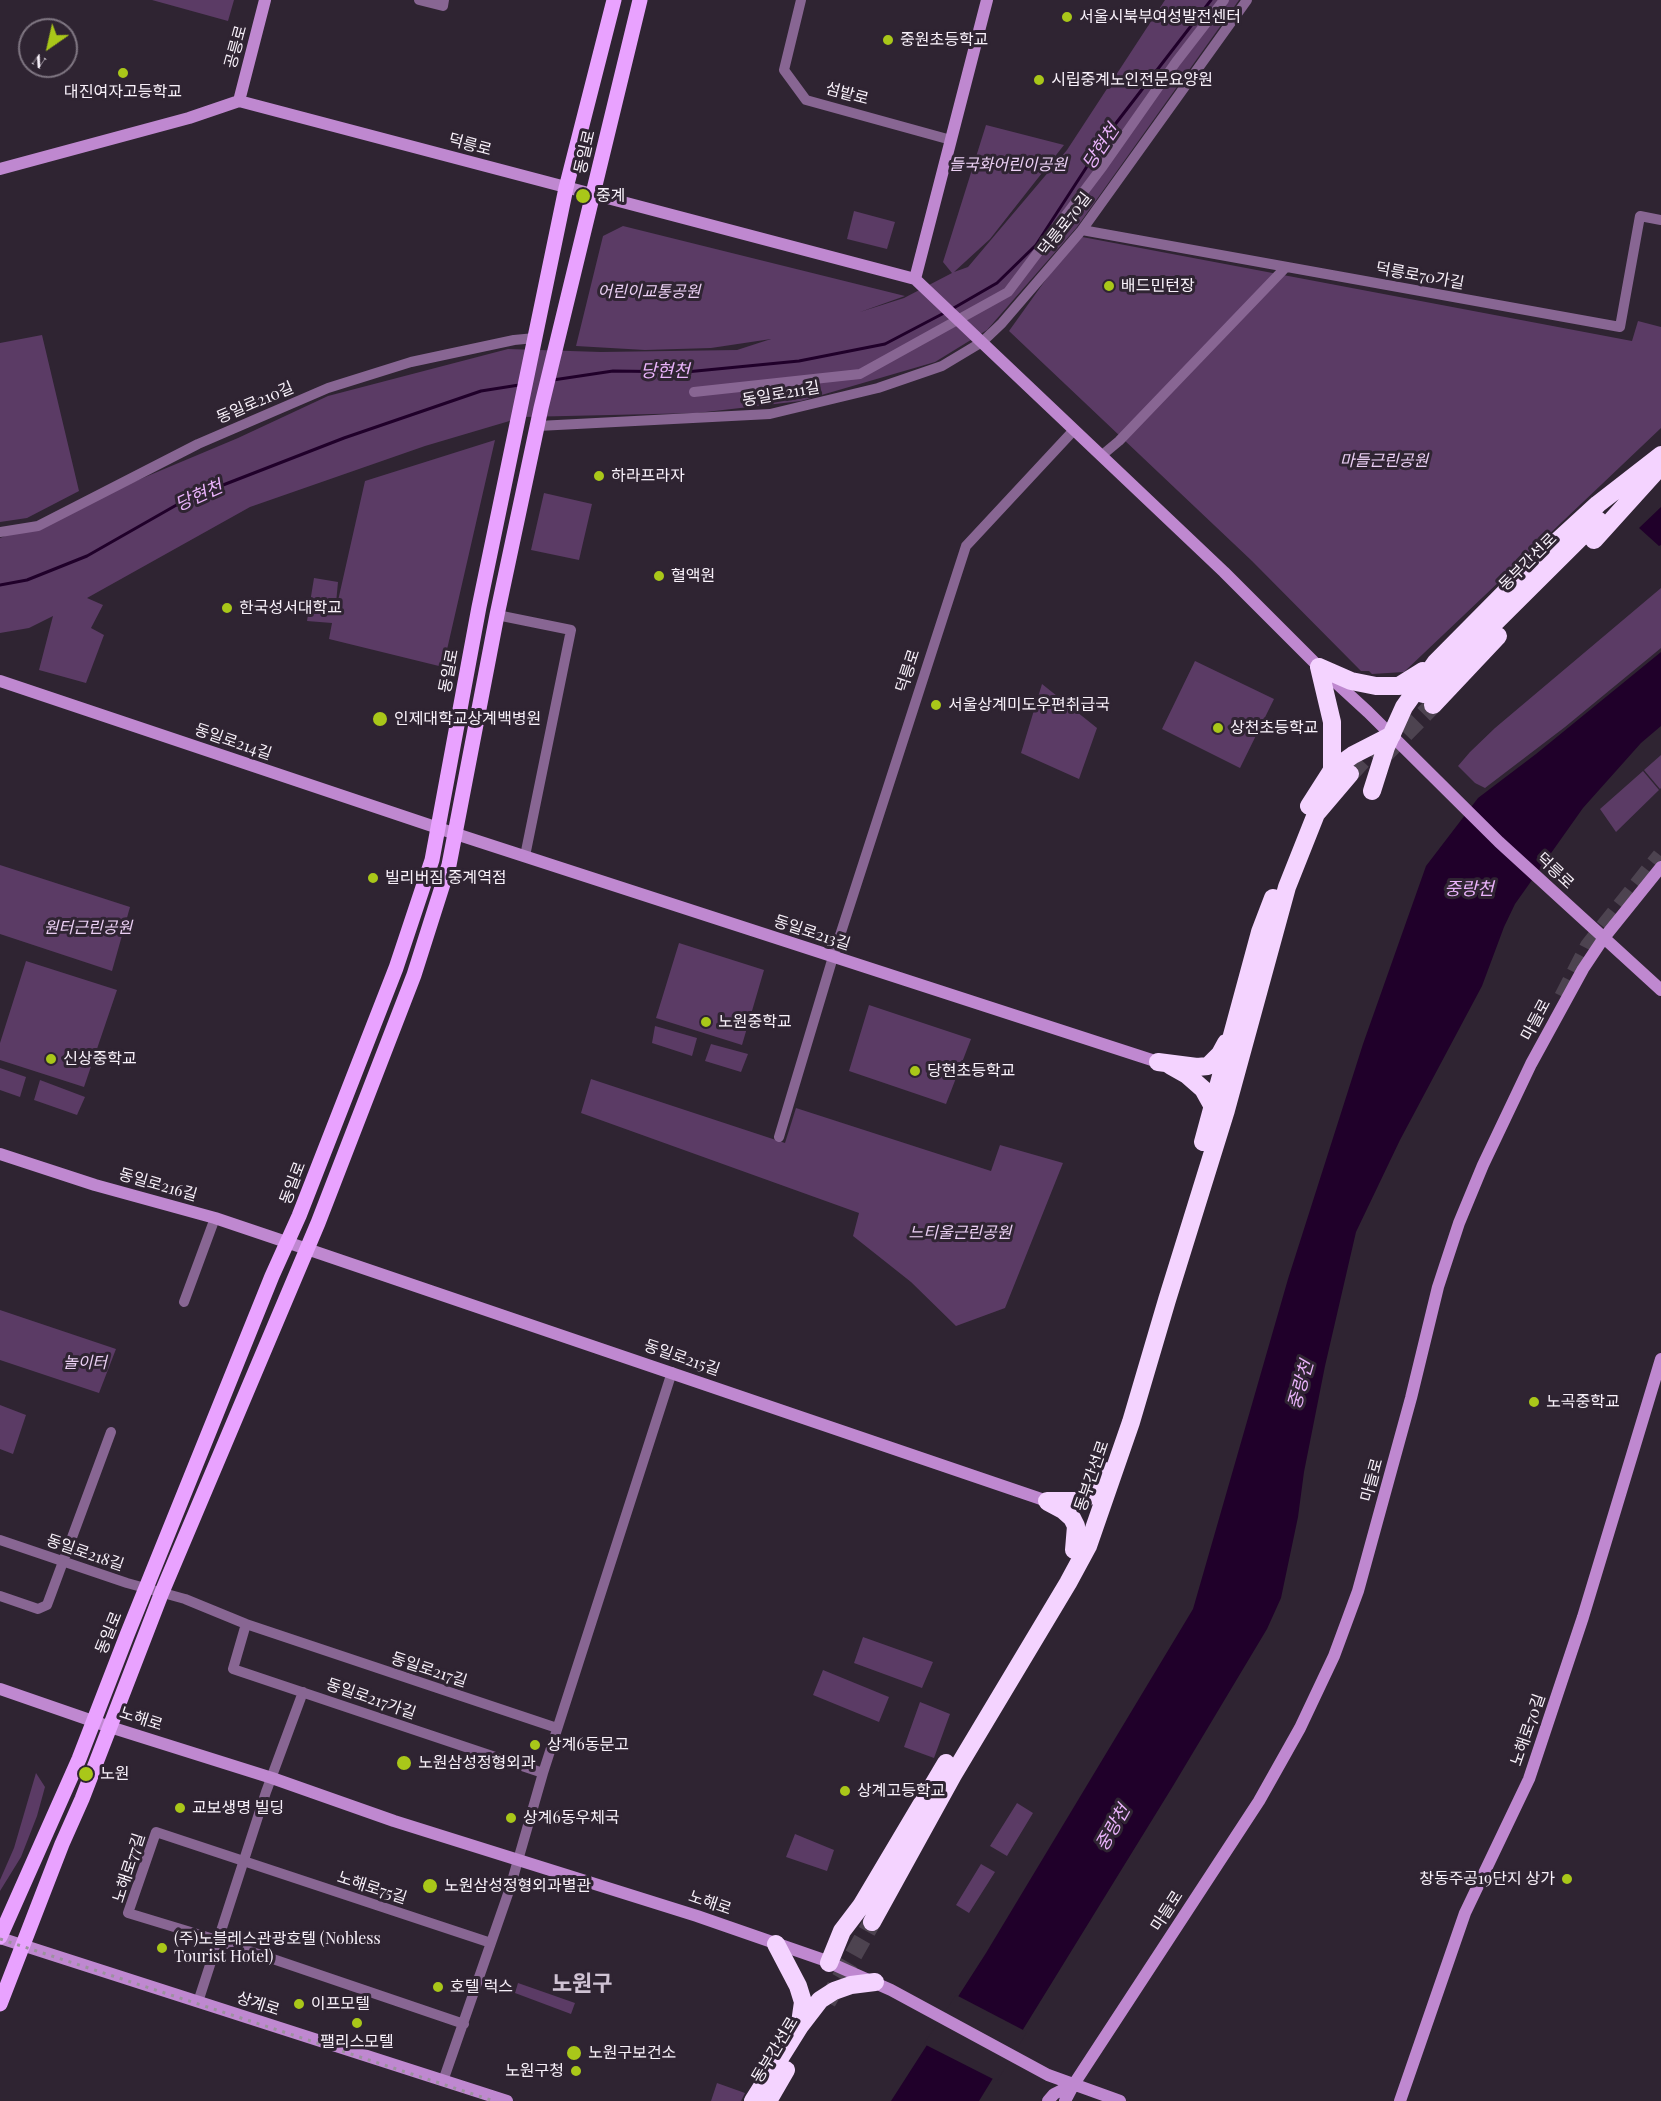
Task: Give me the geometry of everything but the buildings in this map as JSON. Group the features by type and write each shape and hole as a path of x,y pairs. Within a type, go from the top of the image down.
{"highway":[{"path":"1167,1300 1175,1242 1213,1107 1241,1029 1255,949 1286,853 1305,813 1354,778 1379,766 1408,698 1436,662 1538,559 1589,512 1661,456"},
{"name":"동부간선로","path":"1661,456 1428,700 1575,560 1661,466"},
{"path":"1319,667 1351,681 1376,687 1399,686 1436,662"},
{"path":"1319,667 1332,722 1354,778"},
{"path":"1354,778 1353,755 1392,735"},
{"name":"동부간선로","path":"1256,1002 1283,900 1301,848 1316,814 1354,778"},
{"name":"동부간선로","path":"872,1922 952,1775 1068,1584 1092,1535 1125,1440 1226,1110 1241,1029 1256,1002 1307,855 1354,778"},
{"path":"1255,949 1283,900"},
{"path":"1158,1062 1197,1067 1208,1066 1241,1029"},
{"path":"1158,1062 1173,1066 1187,1075 1203,1089 1213,1107"},
{"path":"830,1963 842,1931 861,1906 1040,1611 1074,1550 1098,1489 1125,1440"},
{"path":"1047,1501 1082,1501 1098,1489"},
{"path":"1047,1501 1072,1518 1076,1526 1074,1550"},
{"path":"776,1944 798,1986 808,2023"},
{"path":"753,2101 808,2023 820,2000 851,1984 883,1986"},
{"name":"동부간선로","path":"768,2101 808,2023"}],"main road":[{"name":"공릉로","path":"239,101 265,0"},
{"name":"동일로","path":"0,2004 110,1727 154,1590 396,968 432,860 479,608 566,188 614,0"},
{"name":"동일로","path":"0,1937 79,1759 93,1721 307,1249 414,975 449,865 497,615 541,408 640,0"},
{"path":"915,279 987,0"},
{"path":"0,169 189,118 239,101"},
{"name":"덕릉로","path":"239,101 915,279 1255,602 1499,842 1661,990"},
{"name":"동일로214길","path":"0,681 456,834"},
{"name":"동일로213길","path":"456,834 1158,1062"},
{"name":"마들로","path":"1065,2101 1259,1801 1300,1728 1324,1677 1358,1592 1411,1398 1438,1287 1459,1223 1503,1120 1562,1005 1603,939 1661,867"},
{"name":"동일로216길","path":"0,1154 95,1185 215,1218 307,1249"},
{"name":"동일로215길","path":"307,1249 1047,1501"},
{"name":"노해로70길","path":"1400,2101 1465,1913 1529,1779 1583,1617 1661,1359"},
{"name":"노해로","path":"0,1689 110,1727 272,1778 394,1821 697,1916 830,1963 883,1986 1048,2075 1120,2101"},
{"name":"상계로","path":"0,1937 507,2101"},
{"name":"마들로","path":"1048,2101 1054,2094 1074,2084"}],"street":[{"path":"419,0 443,6 444,0"},
{"name":"섬밭로","path":"801,0 784,70 806,100 951,140"},
{"path":"694,392 860,374 1008,291 1224,0"},
{"name":"덕릉로70길","path":"982,342 1002,323 1082,230 1247,0"},
{"name":"덕릉로70가길","path":"1082,230 1620,327 1640,216 1661,220"},
{"path":"1101,456 1119,441 1286,267"},
{"name":"동일로210길","path":"0,532 38,526 198,444 328,388 411,362 514,340 534,342"},
{"name":"동일로211길","path":"538,426 770,414 834,400 889,384 942,366 982,342"},
{"name":"덕릉로","path":"779,1137 833,957 966,546 1074,430"},
{"path":"497,615 571,630 525,856"},
{"path":"184,1302 215,1218"},
{"path":"443,2081 491,1943 557,1728 672,1372"},
{"path":"0,1596 38,1609 47,1605 111,1432"},
{"name":"동일로218길","path":"0,1540 154,1590"},
{"name":"동일로217길","path":"154,1590 185,1599 246,1624 557,1728"},
{"name":"동일로217가길","path":"246,1624 233,1669 543,1773"},
{"path":"198,2002 303,1692"},
{"name":"노해로77길","path":"218,1940 128,1913 156,1832 244,1861"},
{"name":"노해로75길","path":"244,1861 491,1943"},
{"path":"218,1940 464,2024"}],"green space":[{"path":"152,0 234,0 228,21"},
{"path":"1165,0 1239,0 1077,227 987,330 935,362 801,401 697,413 523,417 425,446 250,507 87,598 103,605 91,628 104,635 86,683 39,670 53,616 29,628 0,633 0,538 238,438 328,396 508,349 601,352 737,350 771,339 711,348 645,350 576,346 603,236 623,226 905,296 860,312 904,298 952,273 943,262 986,125 1064,145 990,239 954,272 968,267 1067,150"},
{"path":"854,211 895,222 887,249 847,239"},
{"name":"마들근린공원","path":"1077,236 1632,341 1638,321 1661,327 1661,428 1404,672 1372,674 1369,671 1361,671 1252,561 1009,331"},
{"path":"42,335 79,491 27,518 0,522 0,343"},
{"path":"495,440 443,667 329,639 332,623 307,621 314,578 338,582 335,614 365,481"},
{"path":"544,493 592,504 579,560 531,550"},
{"path":"1661,588 1661,648 1565,727 1485,788 1475,783 1458,766 1495,728"},
{"path":"1195,661 1274,699 1240,768 1162,729"},
{"path":"1042,684 1097,728 1079,779 1021,753"},
{"path":"1661,755 1661,788 1660,789 1644,770"},
{"path":"1643,771 1659,790 1616,832 1600,809"},
{"name":"원터근린공원","path":"0,865 130,907 112,971 0,934"},
{"path":"679,943 764,970 742,1045 656,1018"},
{"path":"26,961 117,990 84,1087 0,1060 0,1043"},
{"path":"869,1005 971,1039 946,1104 849,1071"},
{"path":"655,1026 697,1038 692,1056 652,1043"},
{"path":"711,1044 748,1054 741,1072 705,1061"},
{"path":"0,1068 26,1077 20,1097 0,1090"},
{"name":"느티울근린공원","path":"591,1079 785,1143 796,1108 991,1171 1000,1145 1063,1163 1005,1308 956,1326 911,1282 853,1236 859,1213 581,1113"},
{"path":"40,1080 85,1097 77,1115 34,1100"},
{"name":"놀이터","path":"0,1310 116,1349 99,1393 0,1360"},
{"path":"0,1405 26,1415 13,1454 0,1449"},
{"path":"863,1637 933,1662 922,1688 854,1663"},
{"path":"823,1670 889,1697 879,1722 813,1695"},
{"path":"920,1702 950,1714 934,1758 904,1747"},
{"path":"36,1773 45,1787 37,1816 21,1857 0,1891 0,1880 14,1848"},
{"path":"1017,1803 1033,1813 1007,1856 990,1846"},
{"path":"795,1834 834,1850 827,1871 786,1857"},
{"path":"981,1864 995,1872 969,1913 956,1905"},
{"path":"518,1983 575,2003 571,2014 515,1993"},
{"path":"717,2083 745,2093 741,2101 711,2101"}],"water":[{"path":"1661,507 1661,545 1659,546 1639,528"},
{"name":"중랑천","path":"1661,652 1661,726 1641,743 1583,808 1515,904 1482,986 1400,1140 1356,1232 1325,1366 1281,1598 1267,1629 979,2101 891,2101 986,1953 1193,1609 1288,1279 1363,1044 1426,866 1478,798"}],"pier":[{"path":"956,1995 1027,2032 997,2081 924,2044"}],"waterway":[{"name":"당현천","path":"952,309 997,283 1036,245 1110,131 1211,0"},
{"name":"당현천","path":"553,380 613,371 686,372 799,361 885,344 946,312"},
{"name":"당현천","path":"0,585 27,580 87,556 187,499 344,438 481,391 519,385"}],"tunnel":[{"path":"1386,753 1433,705"},
{"path":"1350,774 1379,742"},
{"path":"1563,997 1589,946 1661,856"},
{"path":"827,2002 872,1922"}],"railway":[{"path":"0,1939 494,2101"}],"place":[{"name":"서울시북부여성발전센터","path":"1067,17"},
{"name":"중원초등학교","path":"888,40"},
{"name":"대진여자고등학교","path":"123,73"},
{"name":"시립중계노인전문요양원","path":"1039,80"},
{"name":"중계","path":"583,196"},
{"name":"배드민턴장","path":"1109,286"},
{"name":"하라프라자","path":"599,476"},
{"name":"혈액원","path":"659,576"},
{"name":"한국성서대학교","path":"227,608"},
{"name":"서울상계미도우편취급국","path":"936,705"},
{"name":"인제대학교상계백병원","path":"380,719"},
{"name":"상천초등학교","path":"1218,728"},
{"name":"빌리버짐 중계역점","path":"373,878"},
{"name":"노원중학교","path":"706,1022"},
{"name":"신상중학교","path":"51,1059"},
{"name":"당현초등학교","path":"915,1071"},
{"name":"노곡중학교","path":"1534,1402"},
{"name":"상계6동문고","path":"535,1745"},
{"name":"노원삼성정형외과","path":"404,1763"},
{"name":"노원","path":"86,1774"},
{"name":"상계고등학교","path":"845,1791"},
{"name":"교보생명 빌딩","path":"180,1808"},
{"name":"상계6동우체국","path":"511,1818"},
{"name":"창동주공19단지 상가","path":"1567,1879"},
{"name":"노원삼성정형외과별관","path":"430,1886"},
{"name":"(주)노블레스관광호텔 (Nobless Tourist Hotel)","path":"162,1948"},
{"name":"호텔 럭스","path":"438,1987"},
{"name":"이프모텔","path":"299,2004"},
{"name":"팰리스모텔","path":"357,2023"},
{"name":"노원구보건소","path":"574,2053"},
{"name":"노원구청","path":"576,2071"}],"district":[{"name":"노원구","path":"582,1984"}],"park label":[{"name":"들국화어린이공원","path":"1008,165"},
{"name":"어린이교통공원","path":"649,292"}]}
